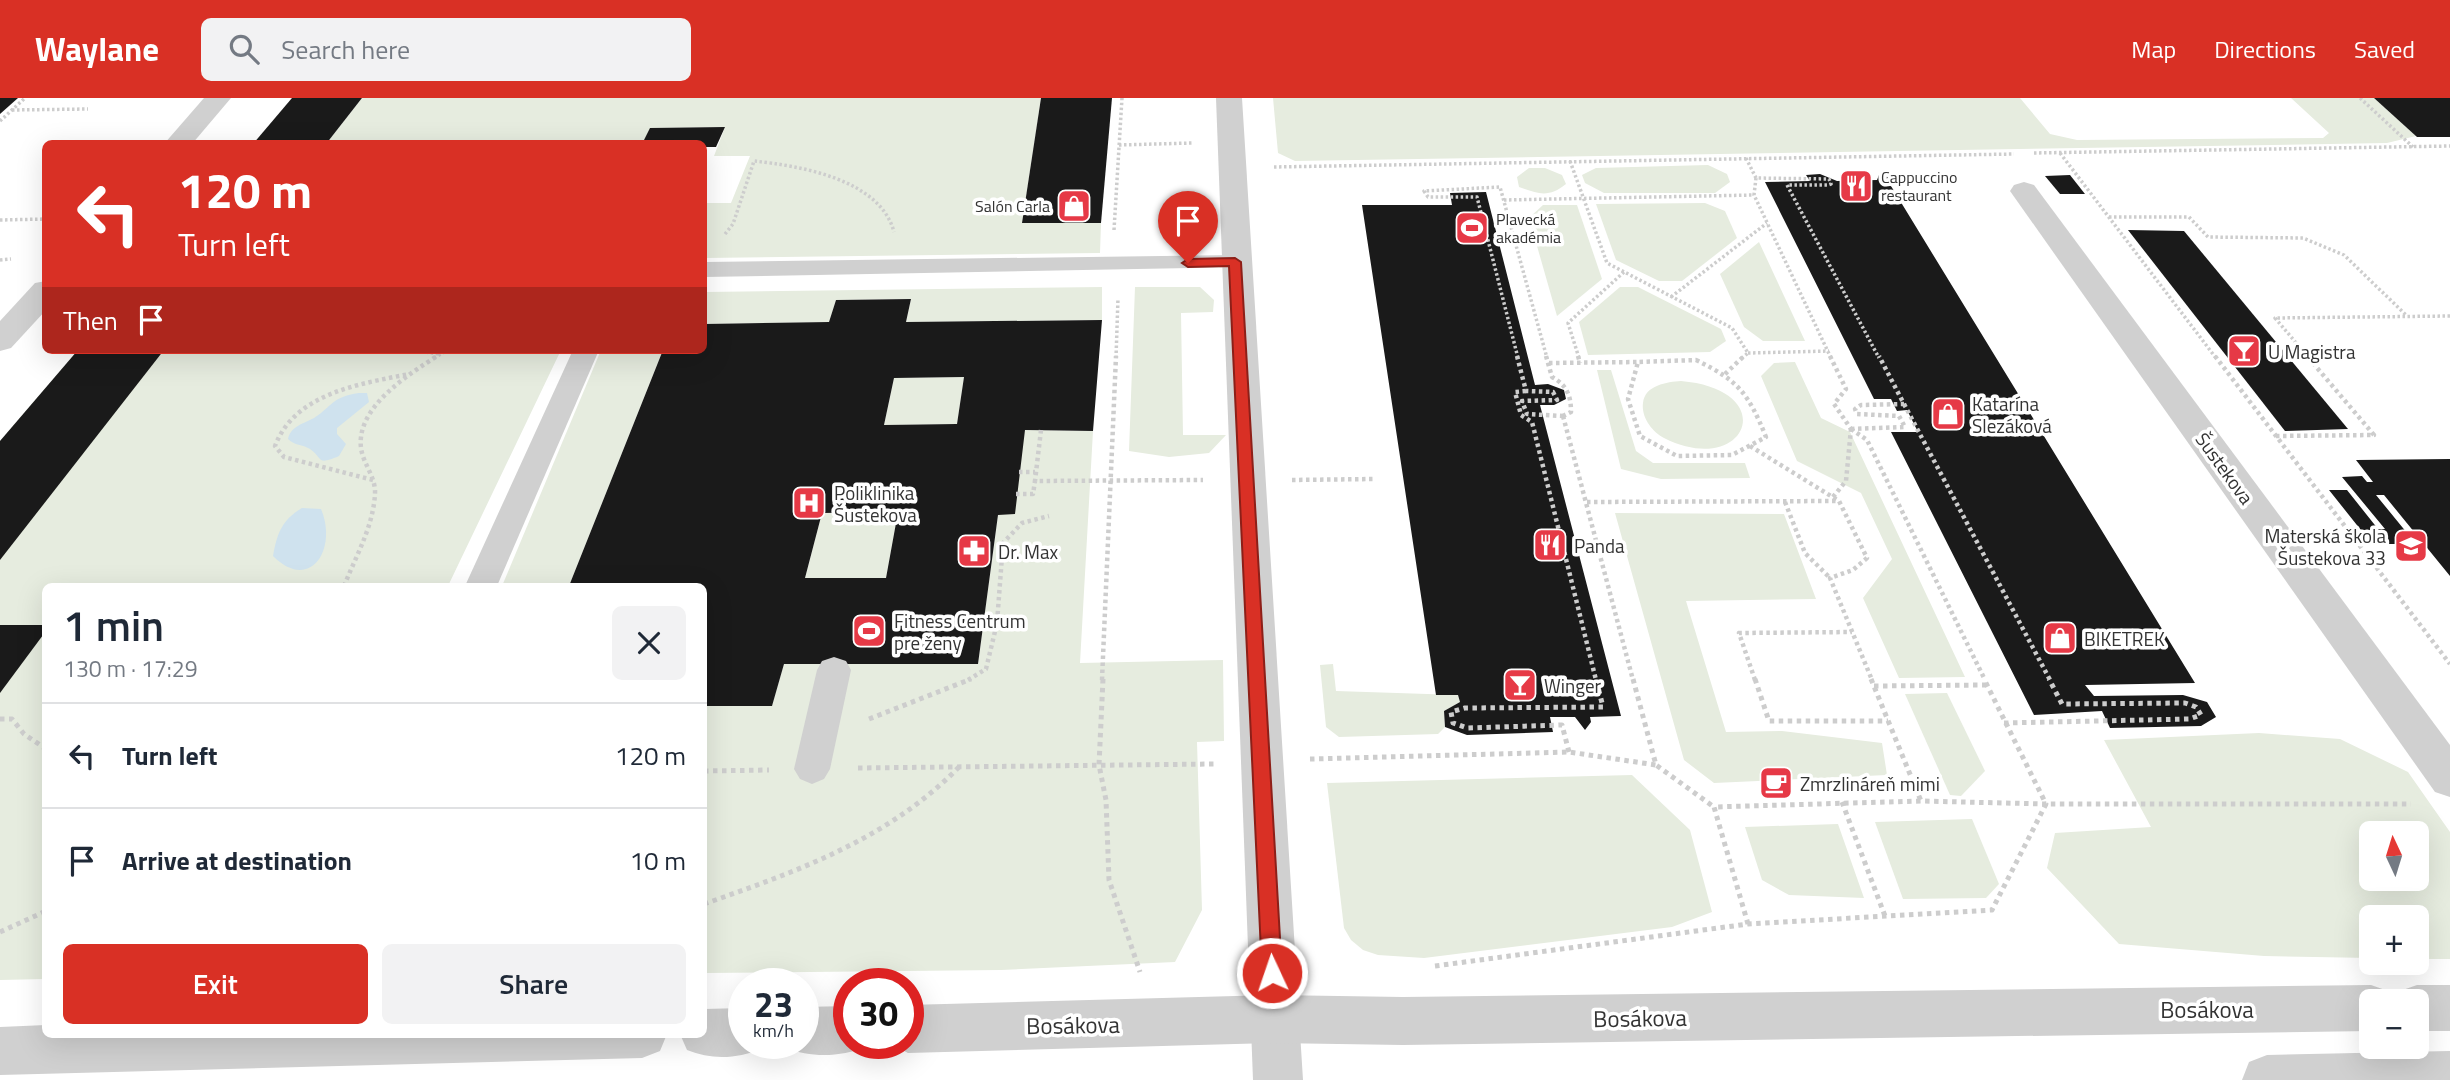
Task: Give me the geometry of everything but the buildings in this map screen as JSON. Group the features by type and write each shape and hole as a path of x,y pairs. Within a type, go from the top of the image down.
{"street":[{"path":"181,140 218,98"},
{"path":"1229,98 1235,262 1278,1080"},
{"name":"Šustekova","path":"2024,191 2438,792"},
{"path":"0,341 42,294"},
{"name":"Bosákova","path":"924,1029 1274,1019 1403,1021 2359,1008"},
{"path":"2429,1008 2450,1008"},
{"path":"707,1033 728,1032"},
{"path":"0,1051 491,1038"},
{"path":"2267,1080 2450,1076"}],"lane":[{"path":"707,270 1235,262"},
{"path":"482,583 584,354"},
{"path":"816,754 834,670"}],"path":[{"path":"0,121 25,98"},
{"path":"1122,98 1114,232 1118,264 1099,765 1106,800 1109,880 1142,979"},
{"path":"2360,98 2413,147"},
{"path":"12,110 88,109"},
{"path":"1119,145 1231,143"},
{"path":"2032,153 2450,148"},
{"path":"1270,167 2018,153"},
{"path":"2059,153 2450,664"},
{"path":"1746,158 1756,178 1754,195 1846,389 1834,404 1841,422 1867,440 2046,804"},
{"path":"724,234 733,224 754,161 802,167 848,184 881,207 894,225 894,232"},
{"path":"1570,161 1607,263 1732,328 1748,354"},
{"path":"1756,178 1829,180 1831,184 1828,185 1787,185 2062,704 2185,703 2196,708 2201,715 2189,719 2004,723"},
{"path":"1526,391 1478,197 1428,197 1424,191 1500,187 1552,377 1563,381 1571,395 1571,412 1563,416 1527,414 1522,401 1557,400 1553,392 1515,392 1521,415 1531,422 1603,707 1465,708 1451,712 1453,723 1467,728 1562,725 1569,752"},
{"path":"1504,200 1754,195"},
{"path":"2108,217 2189,217 2208,237 2303,238 2344,255 2407,316"},
{"path":"0,220 42,219"},
{"path":"1671,297 1768,223"},
{"path":"0,260 11,260"},
{"path":"1580,363 1568,323 1624,272"},
{"path":"2275,436 2374,435 2275,318 2450,316"},
{"path":"1725,374 1748,354 1829,351"},
{"path":"346,583 372,517 376,490 361,446 364,426 375,408 413,373 439,354"},
{"path":"1549,363 1696,360 1725,374 1751,400 1766,437 1732,455 1677,456 1640,436 1628,399 1638,362"},
{"path":"373,480 284,457 275,446 277,432 288,418 311,403 378,381 413,373"},
{"path":"1851,429 1905,427 1899,416 1869,417 1857,414 1855,409 1861,405 1904,404"},
{"path":"1563,416 1656,765"},
{"path":"1833,497 1846,481 1851,429"},
{"path":"1016,494 1033,494 1041,430"},
{"path":"1750,446 1839,501 1867,558 1853,570 1830,578"},
{"path":"1019,472 1035,472"},
{"path":"1035,481 1373,479"},
{"path":"1785,501 1805,553 1830,578 1922,801"},
{"path":"1587,502 1839,501"},
{"path":"816,754 961,684 986,669 997,623 1003,543 1021,523 1049,516"},
{"path":"1852,632 1739,634 1769,721 1889,721"},
{"path":"1874,687 1986,685"},
{"path":"0,719 12,719 24,734 42,747"},
{"path":"1307,759 1569,752 1656,765 1714,807 1748,924"},
{"path":"707,771 816,754 960,766 1218,764"},
{"path":"707,903 861,842 937,793 960,766"},
{"path":"1714,807 1922,801 2046,804 2438,792"},
{"path":"1842,802 1885,916"},
{"path":"1422,967 1748,924 1992,910 2046,804"},
{"path":"0,932 42,913"}],"shaded area":[{"path":"362,98 1041,98 1022,223 1101,223 1100,253 707,258 707,203 731,203 750,156 714,156 725,127 651,128 644,140 329,140"},
{"path":"1273,98 2020,98 2050,134 2077,140 2323,138 2329,133 2291,98 2374,98 2416,136 2387,143 1295,161 1278,153"},
{"path":"1708,165 1727,174 1730,182 1715,193 1604,193 1585,183 1582,175 1596,168"},
{"path":"1529,168 1545,168 1562,175 1566,184 1549,193 1519,187 1517,177"},
{"path":"1705,203 1725,211 1737,238 1682,281 1659,281 1616,260 1596,204"},
{"path":"1543,205 1577,205 1602,279 1557,316 1529,218"},
{"path":"1759,242 1805,341 1763,341 1744,327 1720,274"},
{"path":"1102,287 1102,320 906,322 911,299 836,300 829,322 707,324 707,292"},
{"path":"1135,287 1200,287 1214,300 1213,312 1181,313 1183,435 1226,435 1209,453 1169,457 1129,451"},
{"path":"1620,287 1638,287 1721,329 1726,341 1710,352 1588,355 1579,322"},
{"path":"75,354 559,354 449,583 42,583 42,979 0,980 0,441"},
{"path":"599,354 661,354 570,583 503,583"},
{"path":"1795,362 1821,418 1850,432 1965,677 1899,678 1863,598 1892,559 1861,493 1797,461 1761,376 1774,363"},
{"path":"1597,370 1611,370 1636,451 1653,463 1745,463 1750,478 1661,479 1621,469"},
{"path":"964,377 957,424 884,425 894,378"},
{"path":"1681,381 1713,388 1733,399 1742,414 1742,428 1732,440 1716,448 1692,448 1664,438 1652,428 1643,408 1648,392 1669,382"},
{"path":"1025,430 1093,431 1080,663 1223,660 1224,741 1197,742 1202,910 1175,962 1001,970 833,968 833,972 819,972 819,968 728,968 728,973 707,973 707,706 772,705 784,664 978,664 998,515"},
{"path":"898,512 886,578 805,578 822,513"},
{"path":"1615,513 1784,514 1816,599 1686,601 1726,732 1782,731 1882,743 1887,775 1714,783 1684,760"},
{"path":"1333,664 1336,691 1458,695 1460,702 1444,711 1445,727 1438,734 1339,737 1326,727 1320,665"},
{"path":"1947,693 1985,771 1961,796 1950,795 1905,694"},
{"path":"2259,733 2340,739 2408,772 2450,832 2450,959 2429,959 2429,905 2359,905 2359,958 2264,956 2119,944 2047,868 2055,833 2151,827 2104,740"},
{"path":"1632,775 1690,830 1712,912 1672,927 1424,958 1378,955 1363,950 1351,940 1344,928 1327,783"},
{"path":"1972,819 1999,884 1986,898 1903,899 1875,822"},
{"path":"1838,824 1864,898 1789,895 1762,880 1745,827"}],"water":[{"path":"367,393 369,402 337,428 337,434 346,444 339,456 323,461 310,449 288,439 295,428 314,418 337,400"},
{"path":"302,508 321,509 326,538 317,561 309,568 298,570 286,566 273,556 282,528 290,517"}],"place":[{"name":"Cappuccino restaurant","path":"1856,186"},
{"name":"Salón Carla","path":"1074,206"},
{"name":"Plavecká akadémia","path":"1472,228"},
{"name":"U Magistra","path":"2244,351"},
{"name":"Katarína Slezáková","path":"1948,414"},
{"name":"Poliklinika Šustekova","path":"809,503"},
{"name":"Panda","path":"1550,545"},
{"name":"Materská škola Šustekova 33","path":"2411,546"},
{"name":"Dr. Max","path":"974,551"},
{"name":"Fitness Centrum pre ženy","path":"869,631"},
{"name":"BIKETREK","path":"2060,638"},
{"name":"Winger","path":"1520,685"},
{"name":"Zmrzlináreň mimi","path":"1776,783"}],"route":[{"path":"1188,263 1235,262 1272,973"}]}
